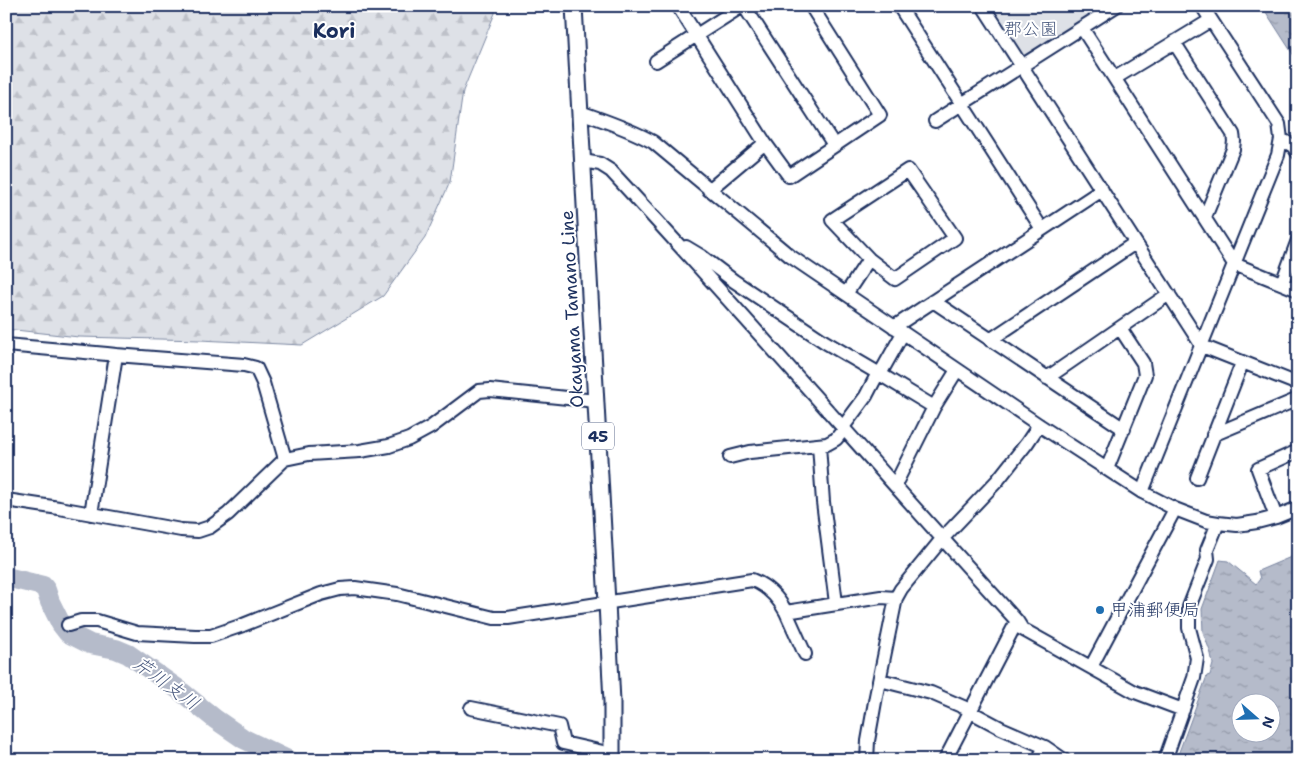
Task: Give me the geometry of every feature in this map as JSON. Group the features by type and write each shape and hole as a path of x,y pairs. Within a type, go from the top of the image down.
{"main road":[{"name":"Okayama Tamano Line","path":"574,6 608,603 612,757"}],"street":[{"path":"678,6 765,143 789,176 880,114 811,6"},
{"path":"656,61 743,6 834,145"},
{"path":"899,6 1042,229"},
{"path":"983,6 1202,346 1298,384"},
{"path":"935,121 1116,6"},
{"path":"1142,492 1278,155 1281,139 1279,124 1202,6"},
{"path":"1115,78 1211,20"},
{"path":"1082,28 1234,264 1298,290"},
{"path":"1174,42 1233,134 1233,149 1204,217"},
{"path":"580,112 641,135 653,142 790,256 1039,425 1142,492 1175,509 1218,524 1237,525 1257,522 1298,508"},
{"path":"1281,139 1293,146 1298,153"},
{"path":"709,190 765,143"},
{"path":"583,161 600,164 611,171 844,428 942,540 1017,621 1022,629 1135,692 1183,710"},
{"path":"908,170 955,238 895,279 869,259 832,220 908,170"},
{"path":"730,457 750,452 828,444 836,439 879,374 899,330 933,302 1102,190"},
{"path":"1282,284 1298,240"},
{"path":"677,242 701,256 734,281 825,342 934,407"},
{"path":"990,340 1135,243"},
{"path":"846,294 869,259"},
{"path":"1047,378 1169,294"},
{"path":"933,302 1124,429"},
{"path":"1107,469 1145,375 1143,364 1120,328"},
{"path":"6,345 116,356 244,365 256,368 263,382 284,460"},
{"path":"91,514 116,356"},
{"path":"1197,478 1242,362"},
{"path":"895,486 934,407 957,370"},
{"path":"6,500 181,530 198,531 210,527 228,514 284,460 309,454 360,451 389,446 409,439 430,427 479,391 490,390 596,401"},
{"path":"1213,435 1298,399"},
{"path":"867,760 868,741 896,598 901,589 942,540 997,481 1039,425"},
{"path":"819,445 823,502 836,603"},
{"path":"1276,517 1258,469 1298,451"},
{"path":"1091,667 1175,509"},
{"path":"1165,760 1197,667 1197,658 1189,628 1189,607 1208,559 1207,550 1218,524"},
{"path":"68,625 81,621 97,621 137,633 211,636 321,594 348,588 376,590 494,618 508,618 752,580 761,584 778,598 805,654"},
{"path":"786,612 881,597 896,598"},
{"path":"946,760 1017,621"},
{"path":"880,680 931,693 968,709 1002,728 1046,747 1064,760"},
{"path":"471,708 559,726 563,743 612,757"},
{"path":"1038,760 1046,747"}],"green space":[{"path":"6,6 495,6 495,13 463,91 450,182 425,238 383,296 302,345 79,337 6,329"},
{"name":"郡公園","path":"990,6 1110,6 1023,60"}],"water":[{"path":"1262,6 1298,6 1298,62"},
{"path":"1298,554 1298,760 1176,760 1213,664 1203,632 1202,609 1220,560 1228,561 1256,584 1260,579 1258,571"}],"waterway":[{"name":"芹川支川","path":"6,577 43,586 61,624 68,633 90,644 116,649 128,654 244,739 288,760"}],"place":[{"name":"甲浦郵便局","path":"1100,610"}],"district":[{"name":"Kori","path":"334,31"}]}
